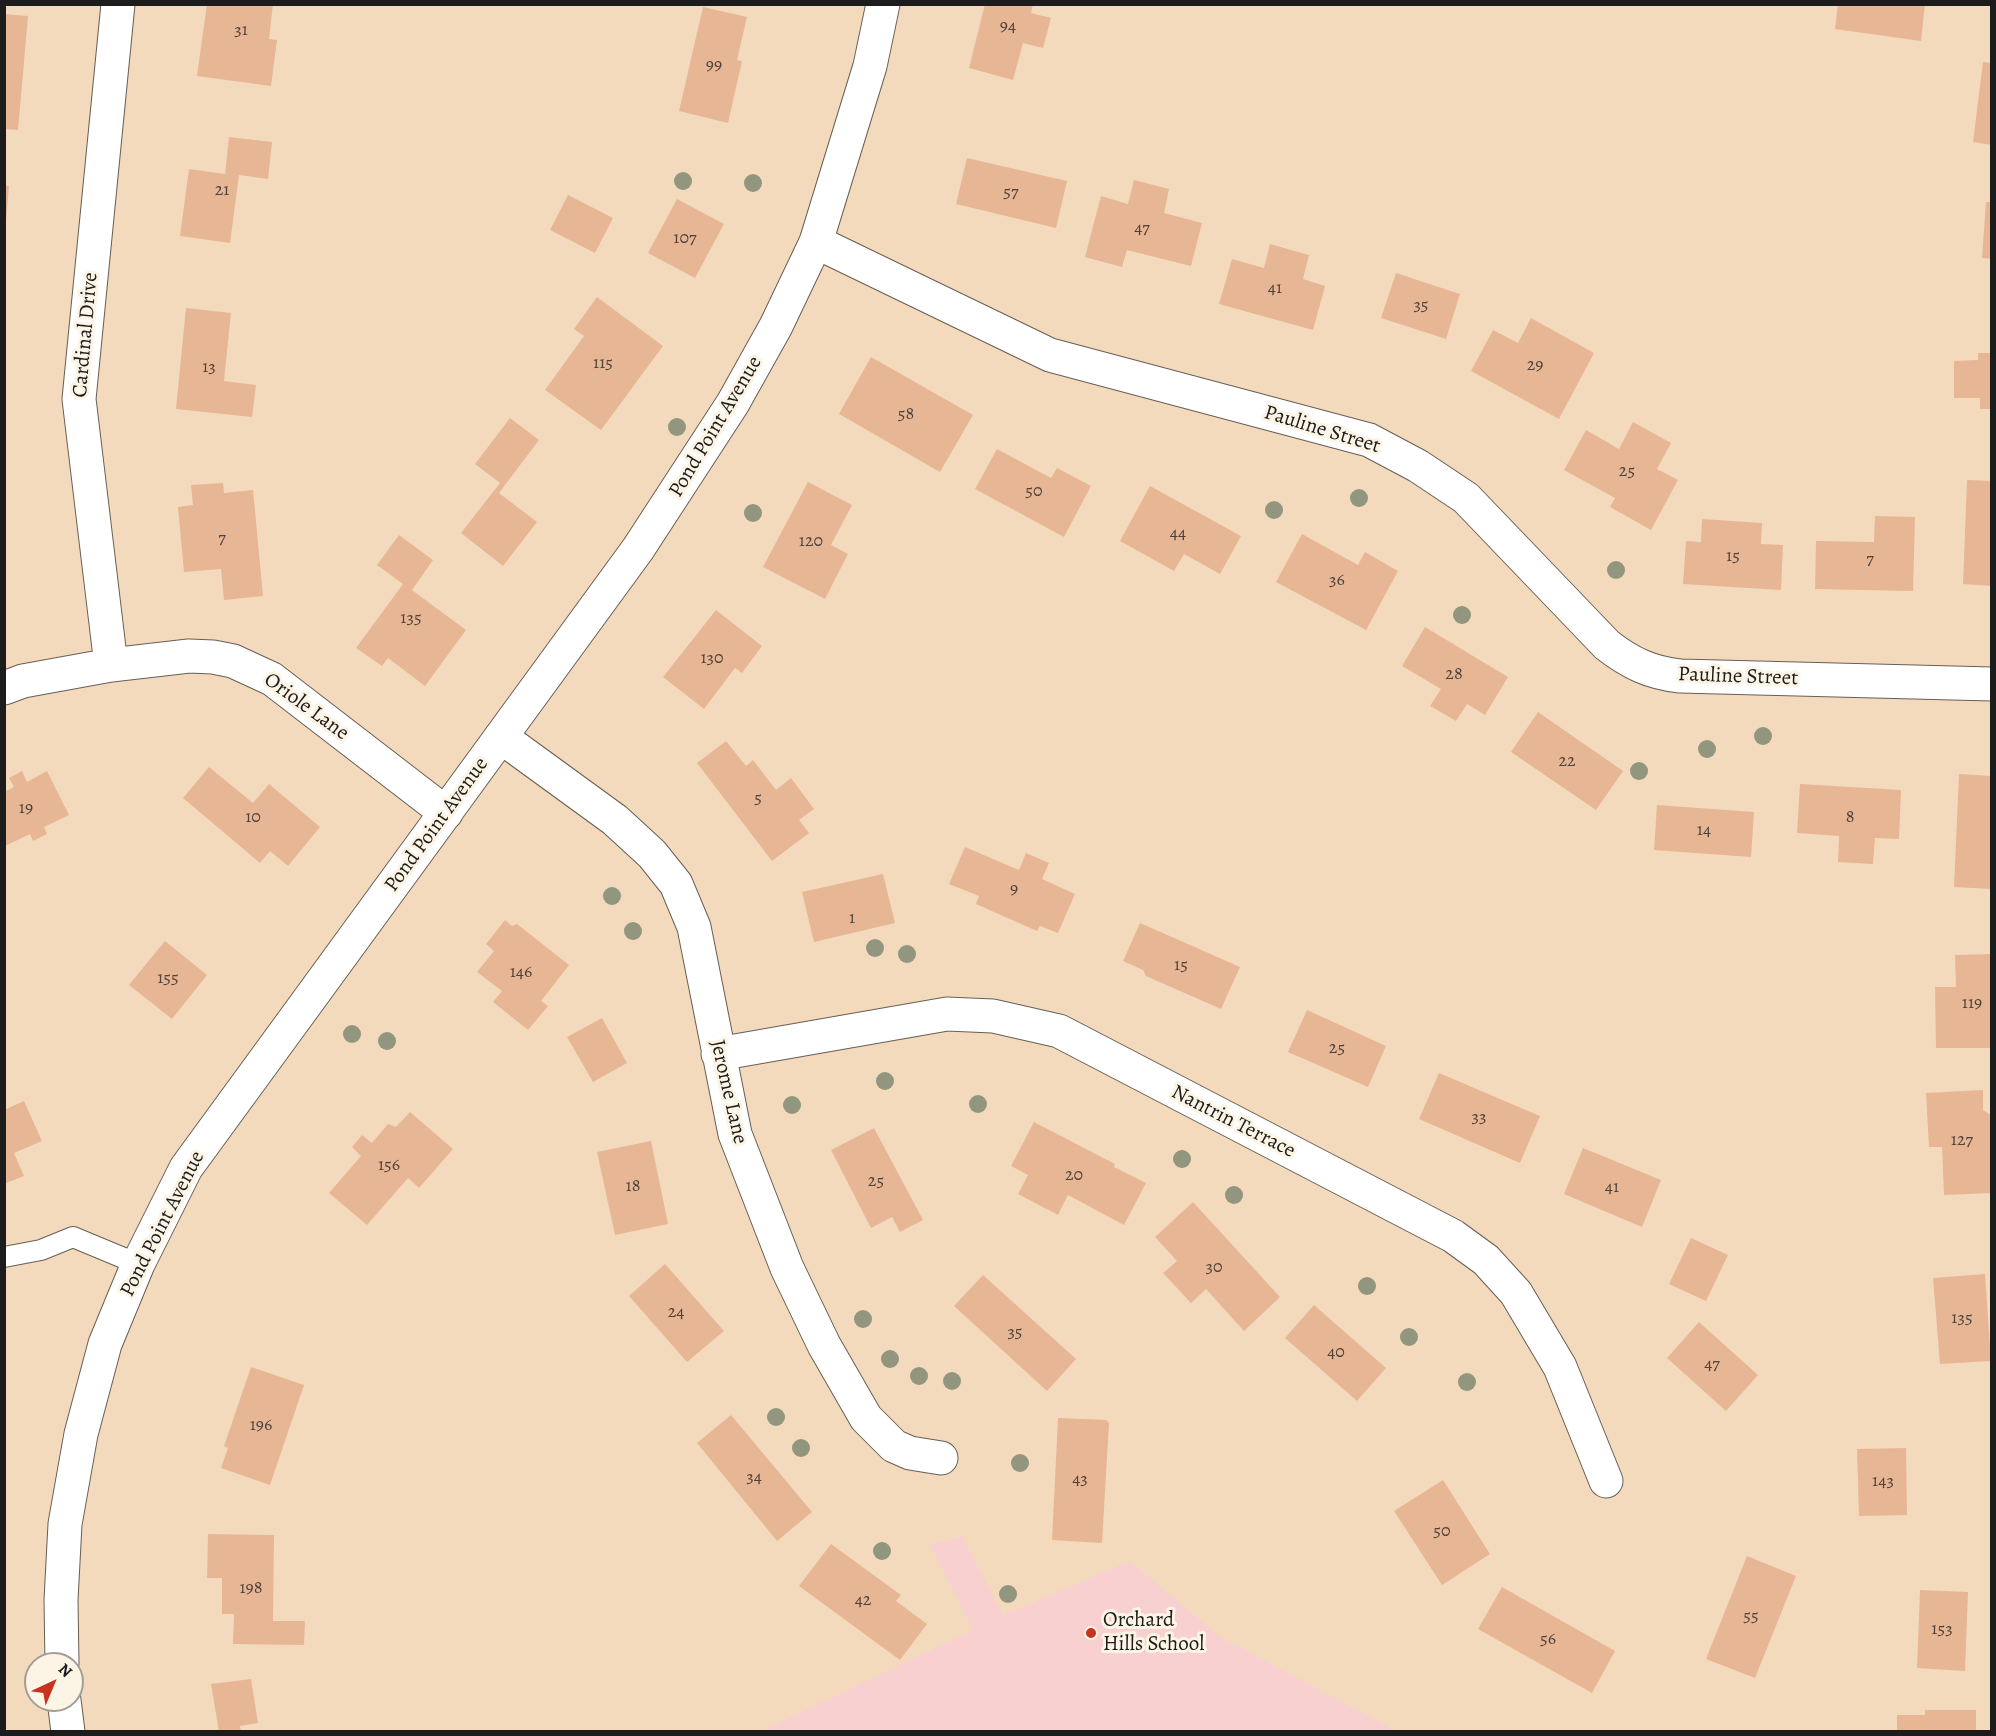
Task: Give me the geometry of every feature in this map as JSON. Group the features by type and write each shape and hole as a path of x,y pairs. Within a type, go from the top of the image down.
{"street":[{"name":"Cardinal Drive","path":"111,665 79,399 118,4"},
{"name":"Pond Point Avenue","path":"62,1652 65,1524 81,1434 105,1344 138,1264 186,1168 638,549 734,403 776,326 816,242 870,66 883,4"},
{"name":"Pauline Street","path":"816,242 1050,355 1369,440 1419,466 1466,498 1607,645 1628,662 1644,669 1680,676 1992,684"},
{"name":"Oriole Lane","path":"4,688 23,681 111,665 189,656 233,661 272,679 446,813"},
{"name":"Jerome Lane","path":"501,737 615,820 652,854 676,884 694,927 735,1134 787,1268 824,1345 866,1418 894,1446 910,1453 941,1458"},
{"name":"Nantrin Terrace","path":"718,1054 947,1014 993,1016 1059,1031 1454,1236 1486,1260 1516,1293 1560,1367 1606,1481"},
{"path":"66,1712 68,1731"}],"lane":[{"path":"4,1257 41,1250 73,1237 138,1264"}],"shaded area":[{"name":"Orchard Hills School","path":"962,1536 1003,1615 1130,1561 1219,1636 1397,1731 762,1731 973,1630 930,1545"}],"building":[{"path":"207,4 273,4 269,39 277,40 271,86 197,76"},
{"path":"985,4 1033,4 1031,13 1051,18 1043,48 1023,43 1013,80 969,68"},
{"path":"1838,4 1925,4 1921,41 1835,29"},
{"path":"703,7 747,17 737,60 742,61 728,123 679,111"},
{"path":"4,14 28,16 18,130 4,129"},
{"path":"1983,62 1992,63 1992,145 1973,142"},
{"path":"229,137 272,142 268,179 239,175 230,243 180,236 189,169 225,174"},
{"path":"967,158 1067,181 1056,228 956,204"},
{"path":"1134,180 1169,189 1164,213 1202,223 1191,266 1127,250 1122,267 1085,257 1101,196 1128,204"},
{"path":"4,185 9,186 6,221 4,221"},
{"path":"568,195 613,218 595,253 550,230"},
{"path":"677,199 724,224 695,278 648,253"},
{"path":"1986,202 1992,202 1992,259 1982,258"},
{"path":"1270,244 1309,255 1303,279 1325,286 1313,330 1219,304 1232,259 1264,268"},
{"path":"1396,273 1460,294 1446,339 1381,318"},
{"path":"597,297 663,346 601,430 545,390 584,336 574,329"},
{"path":"186,308 231,313 224,381 256,385 252,417 176,409"},
{"path":"1531,318 1594,353 1559,419 1471,371 1493,330 1518,343"},
{"path":"1978,353 1992,353 1992,409 1980,409 1980,398 1954,398 1954,361 1978,360"},
{"path":"871,357 973,415 940,472 839,414"},
{"path":"510,418 539,440 499,493 537,522 503,566 461,533 500,483 475,464"},
{"path":"1633,422 1671,443 1657,469 1678,480 1651,530 1610,507 1615,498 1564,470 1586,430 1619,449"},
{"path":"997,449 1051,478 1057,468 1091,486 1064,537 975,489"},
{"path":"1967,480 1992,481 1992,586 1963,584"},
{"path":"808,482 852,505 831,545 848,554 825,599 763,567"},
{"path":"223,483 224,493 253,490 263,596 224,600 221,569 184,572 178,507 193,505 191,485"},
{"path":"1150,486 1241,536 1220,574 1184,554 1174,571 1120,541"},
{"path":"1875,516 1915,517 1913,591 1815,589 1816,541 1874,542"},
{"path":"1702,519 1762,523 1761,544 1783,545 1781,590 1683,584 1686,541 1701,542"},
{"path":"1302,534 1358,565 1365,552 1398,571 1366,630 1276,582"},
{"path":"399,535 433,560 412,590 466,630 425,686 388,658 382,666 356,648 403,584 377,565"},
{"path":"716,610 762,646 742,673 735,668 704,709 663,677"},
{"path":"1425,627 1508,677 1485,715 1467,704 1456,721 1430,706 1441,689 1402,666"},
{"path":"1538,712 1623,771 1596,810 1511,752"},
{"path":"726,741 746,766 753,760 776,790 791,778 814,809 799,820 809,833 772,861 697,763"},
{"path":"209,767 253,803 269,784 320,827 288,866 270,851 260,863 183,798"},
{"path":"22,771 27,782 47,771 69,815 44,827 47,834 33,841 30,834 5,846 4,792 14,787 9,778"},
{"path":"1959,774 1992,776 1992,889 1954,887"},
{"path":"1800,784 1901,790 1899,839 1875,838 1873,864 1838,862 1839,836 1797,833"},
{"path":"1657,805 1754,812 1751,857 1654,850"},
{"path":"965,847 1019,870 1026,853 1049,863 1042,879 1075,894 1058,933 1040,926 1037,931 976,904 979,896 949,884"},
{"path":"883,874 895,923 814,942 802,892"},
{"path":"505,920 512,926 517,924 569,965 541,1001 548,1006 528,1030 493,1002 502,991 477,972 494,951 486,944"},
{"path":"1140,923 1240,967 1221,1009 1146,976 1143,970 1123,961"},
{"path":"165,941 207,975 172,1019 129,985"},
{"path":"1992,954 1992,1048 1936,1048 1935,987 1956,987 1955,955"},
{"path":"1307,1010 1386,1046 1368,1087 1288,1052"},
{"path":"602,1018 627,1063 593,1082 567,1037"},
{"path":"1439,1073 1540,1116 1520,1163 1419,1119"},
{"path":"1983,1090 1983,1110 1992,1116 1992,1193 1944,1195 1942,1147 1929,1147 1926,1093"},
{"path":"24,1101 42,1141 14,1153 24,1176 4,1184 4,1110"},
{"path":"410,1112 453,1149 419,1188 408,1178 367,1225 329,1193 361,1156 352,1147 362,1135 372,1143 388,1124 396,1127"},
{"path":"1034,1122 1115,1164 1114,1167 1146,1183 1124,1225 1068,1195 1058,1215 1018,1194 1028,1175 1011,1166"},
{"path":"874,1128 923,1220 900,1232 892,1217 871,1228 831,1150"},
{"path":"651,1141 668,1224 615,1235 597,1152"},
{"path":"1583,1148 1661,1180 1642,1227 1564,1194"},
{"path":"1193,1202 1280,1297 1244,1331 1206,1289 1191,1303 1163,1273 1177,1261 1155,1237"},
{"path":"1691,1238 1728,1255 1706,1301 1669,1284"},
{"path":"665,1264 724,1331 687,1362 629,1296"},
{"path":"1985,1274 1991,1361 1940,1364 1933,1278"},
{"path":"983,1275 1076,1359 1047,1391 954,1306"},
{"path":"1314,1305 1386,1368 1357,1401 1285,1338"},
{"path":"1699,1322 1758,1375 1726,1411 1667,1358"},
{"path":"251,1367 304,1385 270,1485 221,1468 228,1448 224,1446"},
{"path":"731,1415 812,1512 777,1541 697,1443"},
{"path":"1058,1418 1106,1420 1109,1423 1102,1543 1052,1540"},
{"path":"1906,1448 1907,1515 1859,1516 1857,1449"},
{"path":"1443,1480 1490,1554 1442,1585 1394,1511"},
{"path":"208,1534 274,1535 273,1621 305,1621 304,1645 233,1644 234,1614 222,1614 222,1578 207,1578"},
{"path":"831,1544 901,1595 896,1601 927,1624 900,1660 799,1586"},
{"path":"1747,1556 1796,1576 1755,1678 1706,1659"},
{"path":"1502,1587 1615,1651 1592,1693 1478,1629"},
{"path":"1920,1590 1968,1592 1965,1671 1917,1668"},
{"path":"251,1679 258,1723 240,1726 241,1732 219,1732 211,1684"},
{"path":"1925,1710 1976,1710 1976,1732 1897,1732 1897,1715 1925,1715"}],"place":[{"name":"Orchard Hills School","path":"1091,1633"}]}
